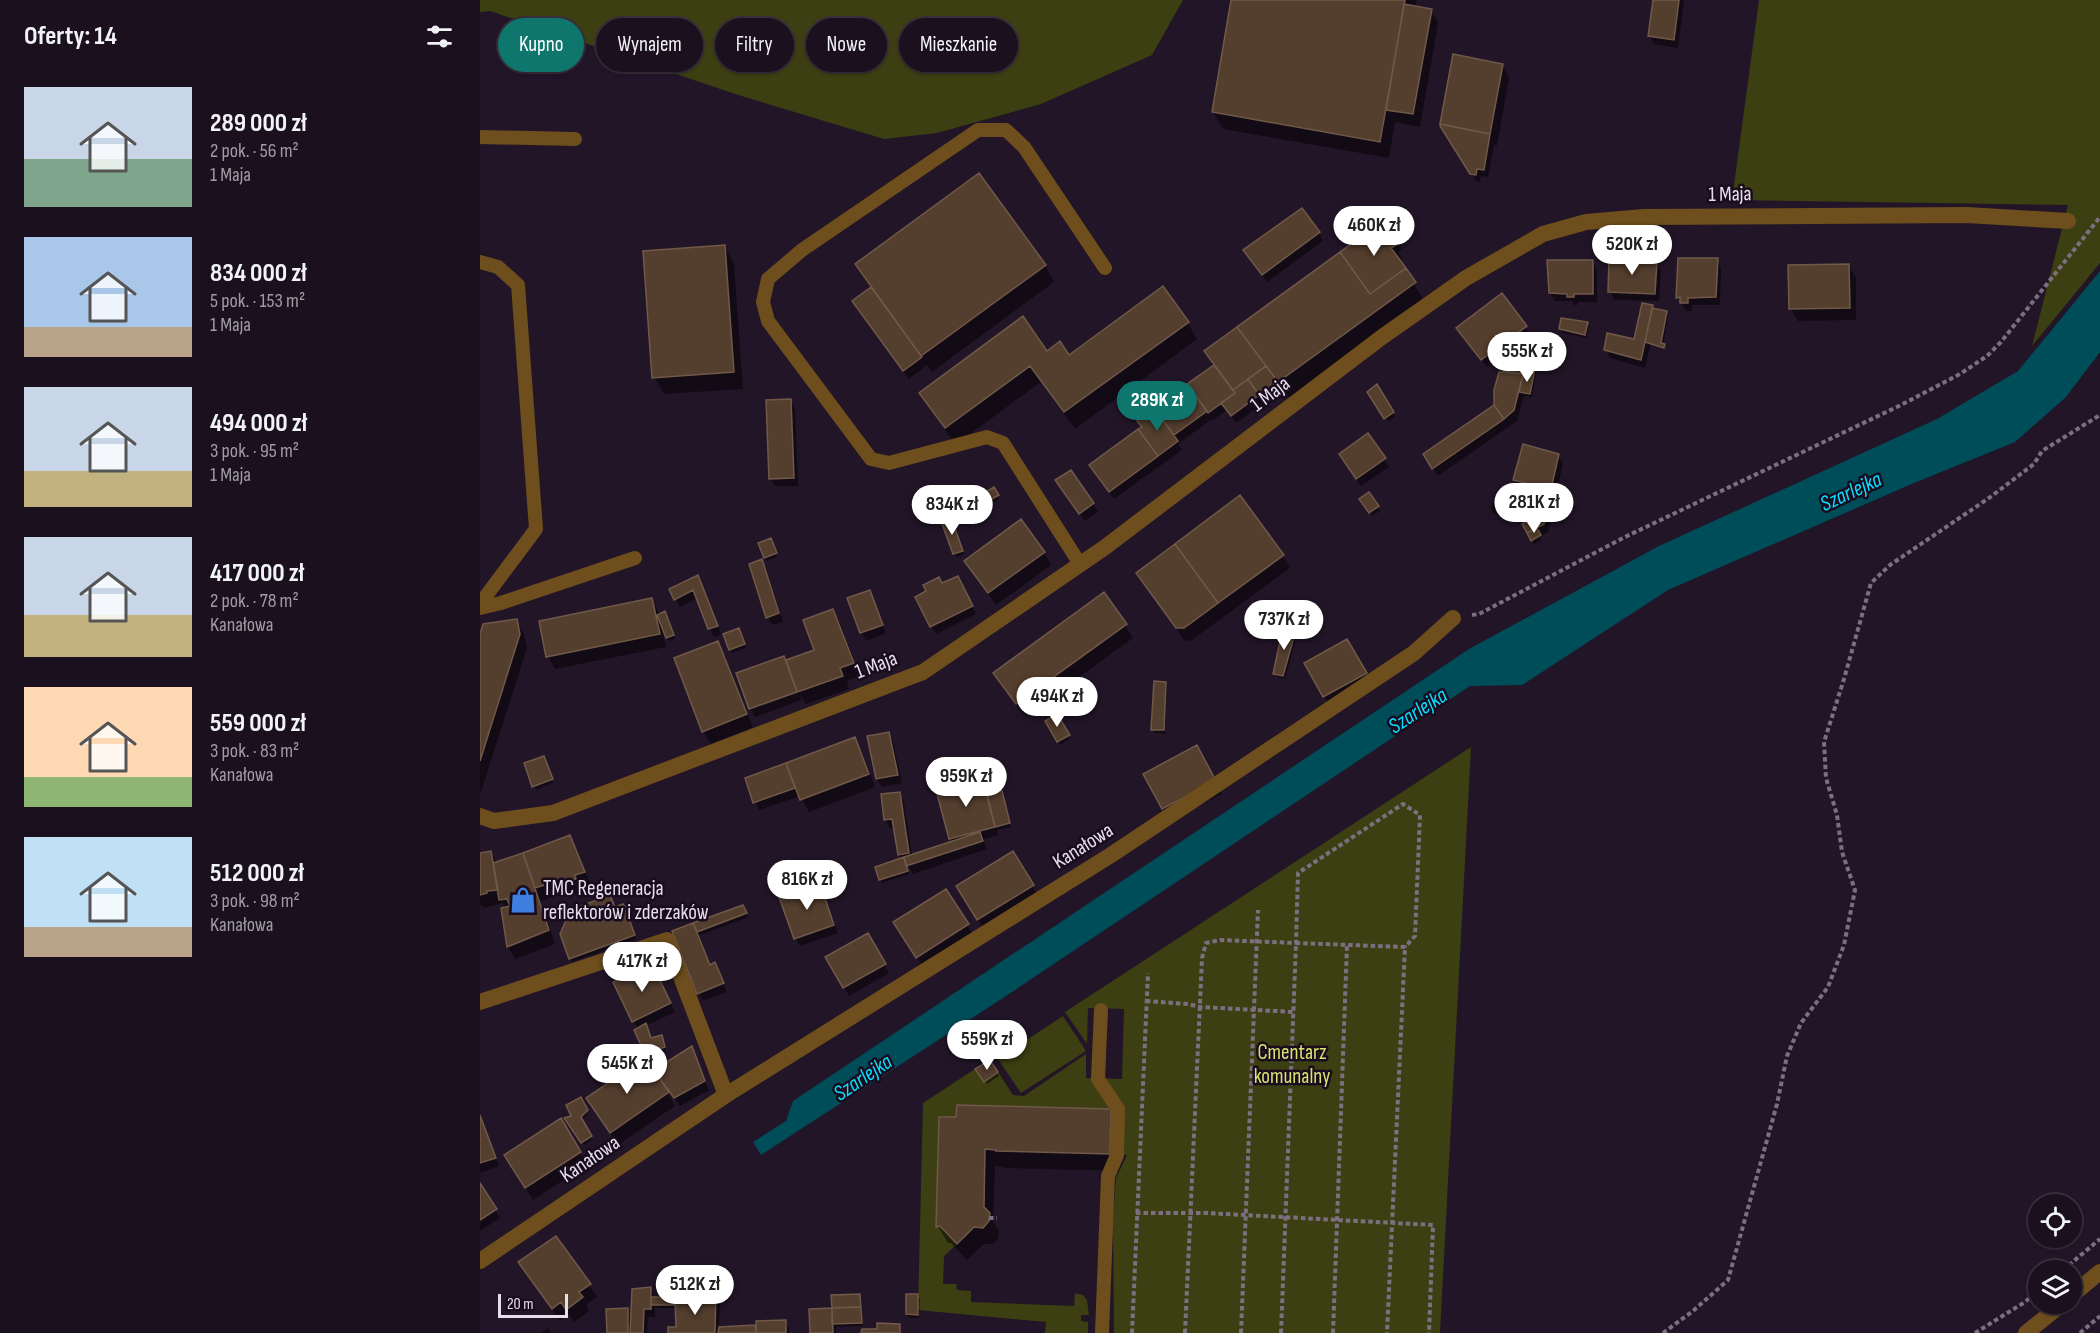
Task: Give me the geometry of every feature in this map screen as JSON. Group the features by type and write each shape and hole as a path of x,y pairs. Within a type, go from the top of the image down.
{"street":[{"name":"1 Maja","path":"485,821 554,813 923,672 1080,564 1382,337 1466,278 1543,234 1586,222 1644,217 1967,215 2068,221"},
{"name":"Kanałowa","path":"480,1261 726,1095 1111,855 1414,653 1453,618"},
{"path":"480,1002 667,940 726,1095"},
{"path":"2082,1287 2100,1272"},
{"path":"2026,1333 2050,1314"}],"lane":[{"path":"1080,564 1003,443 987,437 889,463 871,459 768,321 763,302 768,279 802,250 978,130 1006,130 1024,147 1105,268"},
{"path":"480,137 575,139"},
{"path":"480,262 498,267 518,285 536,529 480,606"},
{"path":"480,606 512,600 635,558"},
{"path":"1101,1010 1098,1079 1115,1103 1118,1115 1117,1155 1108,1176 1102,1333"}],"path":[{"path":"1453,618 1479,614 1625,537 1901,405 1960,374 1987,356 2001,342 2100,218"},
{"path":"1663,1333 1694,1311 1728,1280 1777,1104 1787,1056 1801,1023 1828,987 1844,945 1855,890 1842,852 1837,814 1826,778 1824,742 1871,583 1890,565 1989,498 2034,464 2042,451 2100,415"},
{"path":"1281,1333 1298,873 1403,804 1420,815 1415,936 1405,947 1387,1333"},
{"path":"1241,1333 1258,910"},
{"path":"1185,1333 1202,958 1206,943 1220,940 1405,947"},
{"path":"1333,1333 1347,945"},
{"path":"1132,1333 1148,973"},
{"path":"1146,1001 1200,1007 1294,1012"},
{"path":"1136,1213 1246,1215 1433,1225 1429,1333"},
{"path":"989,1218 997,1218"},
{"path":"2074,1260 2100,1239"},
{"path":"1975,1333 2028,1299"},
{"path":"2080,1333 2100,1316"}],"green space":[{"path":"480,0 1183,0 1152,55 1041,104 937,133 884,139 670,72 703,72 703,18 596,18 596,47 584,43 584,18 511,18 490,11 480,12"},
{"path":"1759,0 2100,0 2100,263 2032,346 2068,205 1732,200"},
{"name":"Cmentarz komunalny","path":"1471,747 1440,1333 1114,1333 1113,1220 1116,1178 1127,1155 1110,1154 1110,1109 957,1105 956,1117 939,1117 936,1226 940,1226 957,1244 944,1256 943,1284 956,1284 957,1290 971,1291 971,1302 1074,1306 1075,1293 1083,1295 1087,1300 1089,1315 1081,1315 1081,1321 1088,1322 1088,1333 1045,1333 1046,1322 918,1310 923,1103 975,1069 984,1082 998,1072 1013,1095 1024,1096 1086,1054 1086,1078 1122,1079 1124,1009 1088,1008 1087,1044 1065,1012"},
{"path":"1063,1016 1086,1051 1021,1093 998,1059"}],"water":[{"name":"Szarlejka","path":"2100,271 2100,352 2066,397 2015,442 1914,483 1668,590 1522,685 1470,686 1000,1000 761,1155 753,1142 786,1121 793,1101 1469,649 1659,546 1937,419 2018,371"}],"building":[{"path":"1231,0 1405,0 1380,142 1212,112"},
{"path":"1653,0 1679,0 1674,40 1648,36"},
{"path":"1404,4 1432,9 1413,114 1386,110"},
{"path":"1453,54 1503,64 1490,134 1440,124"},
{"path":"1440,124 1490,134 1484,170 1477,169 1476,175 1470,174"},
{"path":"979,173 1046,265 921,356 855,264"},
{"path":"1302,208 1320,232 1262,275 1243,250"},
{"path":"1384,220 1396,236 1391,239 1396,245 1391,248 1406,268 1370,294 1340,252"},
{"path":"725,245 734,372 652,378 643,251"},
{"path":"1340,252 1370,294 1406,268 1416,282 1278,382 1237,327"},
{"path":"1678,258 1718,258 1716,297 1688,298 1688,303 1680,303 1680,297 1676,298"},
{"path":"1609,259 1657,261 1655,294 1608,292"},
{"path":"1547,260 1593,260 1593,294 1574,294 1574,297 1567,297 1567,294 1549,293"},
{"path":"1849,264 1850,308 1789,309 1788,265"},
{"path":"1163,286 1189,322 1064,412 1030,366 945,428 919,393 1023,316 1047,351 1060,341 1069,355"},
{"path":"871,287 922,357 903,371 852,301"},
{"path":"1502,293 1527,326 1481,360 1456,328"},
{"path":"1642,303 1653,305 1641,360 1604,350 1607,333 1634,339"},
{"path":"1652,308 1667,311 1661,343 1665,344 1664,348 1645,342"},
{"path":"1561,318 1588,322 1585,335 1559,329"},
{"path":"1237,327 1266,366 1233,390 1204,351"},
{"path":"1531,336 1540,337 1534,374 1524,371"},
{"path":"1506,360 1525,364 1523,374 1504,371"},
{"path":"1214,365 1235,393 1208,413 1187,384"},
{"path":"1266,366 1278,382 1259,395 1248,379"},
{"path":"1524,371 1534,374 1530,394 1519,392"},
{"path":"1499,372 1523,374 1514,410 1504,419 1494,405 1494,390"},
{"path":"1248,379 1259,395 1231,416 1221,403 1235,393 1233,390"},
{"path":"1187,384 1207,411 1174,435 1154,408"},
{"path":"1377,384 1394,412 1384,419 1367,392"},
{"path":"791,399 794,478 769,479 766,400"},
{"path":"1494,405 1504,419 1432,469 1423,454"},
{"path":"1154,408 1178,441 1158,456 1138,429 1142,427 1137,421"},
{"path":"1138,429 1158,456 1109,492 1089,465"},
{"path":"1368,433 1386,458 1356,479 1339,454"},
{"path":"1523,444 1559,454 1551,489 1541,486 1540,493 1528,490 1529,484 1513,480"},
{"path":"1071,470 1094,503 1079,514 1055,480"},
{"path":"1541,486 1551,489 1544,524 1527,533 1522,524 1535,517 1535,513 1528,512 1530,502 1534,499 1539,500"},
{"path":"994,487 999,495 965,515 960,507"},
{"path":"1369,492 1379,506 1369,513 1359,499"},
{"path":"1240,495 1284,555 1218,603 1175,544"},
{"path":"951,517 963,551 953,554 941,521"},
{"path":"1021,519 1045,552 988,593 964,561"},
{"path":"1537,528 1541,535 1531,541 1527,533"},
{"path":"771,538 777,553 764,558 758,543"},
{"path":"1175,544 1218,603 1184,628 1176,628 1136,573"},
{"path":"762,559 779,613 766,618 749,564"},
{"path":"698,575 718,626 708,629 693,590 674,600 669,589"},
{"path":"958,576 973,606 930,627 915,597 926,591 923,585 939,577 942,583"},
{"path":"870,590 883,625 860,633 847,598"},
{"path":"1104,592 1127,624 1016,704 993,673"},
{"path":"652,598 660,634 546,657 539,621"},
{"path":"833,609 854,663 840,668 843,676 797,692 786,660 814,650 803,620"},
{"path":"665,611 674,635 666,638 657,615"},
{"path":"517,619 520,634 480,761 480,634 483,624"},
{"path":"1283,627 1293,629 1291,637 1294,637 1283,676 1273,674"},
{"path":"739,628 745,644 729,650 723,634"},
{"path":"1347,639 1367,673 1323,697 1304,663"},
{"path":"718,641 747,714 702,732 674,658"},
{"path":"784,656 797,692 749,709 736,673"},
{"path":"1154,681 1166,682 1164,730 1151,730"},
{"path":"1057,714 1070,735 1057,742 1045,721"},
{"path":"889,732 898,775 876,779 867,736"},
{"path":"855,737 869,774 800,800 786,763"},
{"path":"1197,745 1216,781 1162,809 1143,774"},
{"path":"544,756 553,779 532,787 524,763"},
{"path":"786,763 795,788 753,803 745,778"},
{"path":"982,778 995,827 949,839 936,790"},
{"path":"1002,791 1010,823 995,827 987,794"},
{"path":"900,792 909,853 898,855 892,819 884,820 881,794"},
{"path":"980,832 983,841 906,866 904,857"},
{"path":"570,835 585,872 575,875 576,879 561,884 560,880 535,888 523,853"},
{"path":"491,851 498,890 487,891 480,895 480,853"},
{"path":"1013,851 1034,885 977,920 956,886"},
{"name":"TMC Regeneracja reflektorów i zderzaków","path":"523,853 549,930 507,947 501,908 510,906 507,899 499,900 493,863"},
{"path":"904,857 908,871 879,880 875,867"},
{"path":"820,883 834,925 794,939 779,897"},
{"path":"946,889 969,924 916,958 893,922"},
{"path":"610,895 615,907 623,904 627,906 629,910 626,911 635,935 569,959 560,934 567,918 565,912"},
{"path":"743,905 747,913 697,932 693,923"},
{"path":"693,923 710,965 715,962 724,983 697,994 672,931"},
{"path":"868,933 886,964 843,988 825,957"},
{"path":"652,964 671,1003 632,1022 613,982"},
{"path":"646,1023 651,1038 662,1035 665,1047 645,1054 634,1030"},
{"path":"692,1046 705,1081 674,1098 654,1070"},
{"path":"645,1058 669,1092 610,1133 586,1098"},
{"path":"990,1060 998,1072 984,1082 975,1069"},
{"path":"581,1097 588,1110 581,1117 592,1136 581,1143 564,1118 571,1116 566,1105"},
{"path":"957,1105 1111,1109 1110,1154 985,1149 984,1207 990,1213 989,1221 983,1228 974,1227 957,1244 940,1226 936,1227 939,1117 956,1117"},
{"path":"480,1115 496,1158 480,1163"},
{"path":"561,1118 581,1152 525,1188 504,1155"},
{"path":"480,1183 497,1209 480,1220"},
{"path":"556,1236 591,1284 579,1292 583,1297 566,1310 561,1302 552,1309 518,1262"},
{"path":"678,1276 696,1276 696,1293 677,1293"},
{"path":"651,1287 651,1309 644,1309 643,1333 630,1333 632,1289"},
{"path":"709,1291 716,1291 715,1333 668,1333 668,1327 676,1327 675,1300 709,1300"},
{"path":"860,1294 861,1307 832,1308 831,1295"},
{"path":"906,1294 918,1294 918,1315 906,1314"},
{"path":"651,1297 674,1297 674,1305 651,1305"},
{"path":"861,1307 862,1323 832,1324 832,1308"},
{"path":"628,1308 628,1333 607,1333 606,1309"},
{"path":"832,1308 833,1333 810,1333 809,1309"},
{"path":"786,1320 786,1333 756,1333 756,1321"},
{"path":"877,1323 900,1324 900,1333 861,1333 862,1329 877,1329"},
{"path":"755,1325 756,1333 718,1333 719,1327"}],"place":[{"name":"TMC Regeneracja reflektorów i zderzaków","path":"523,900"}]}
